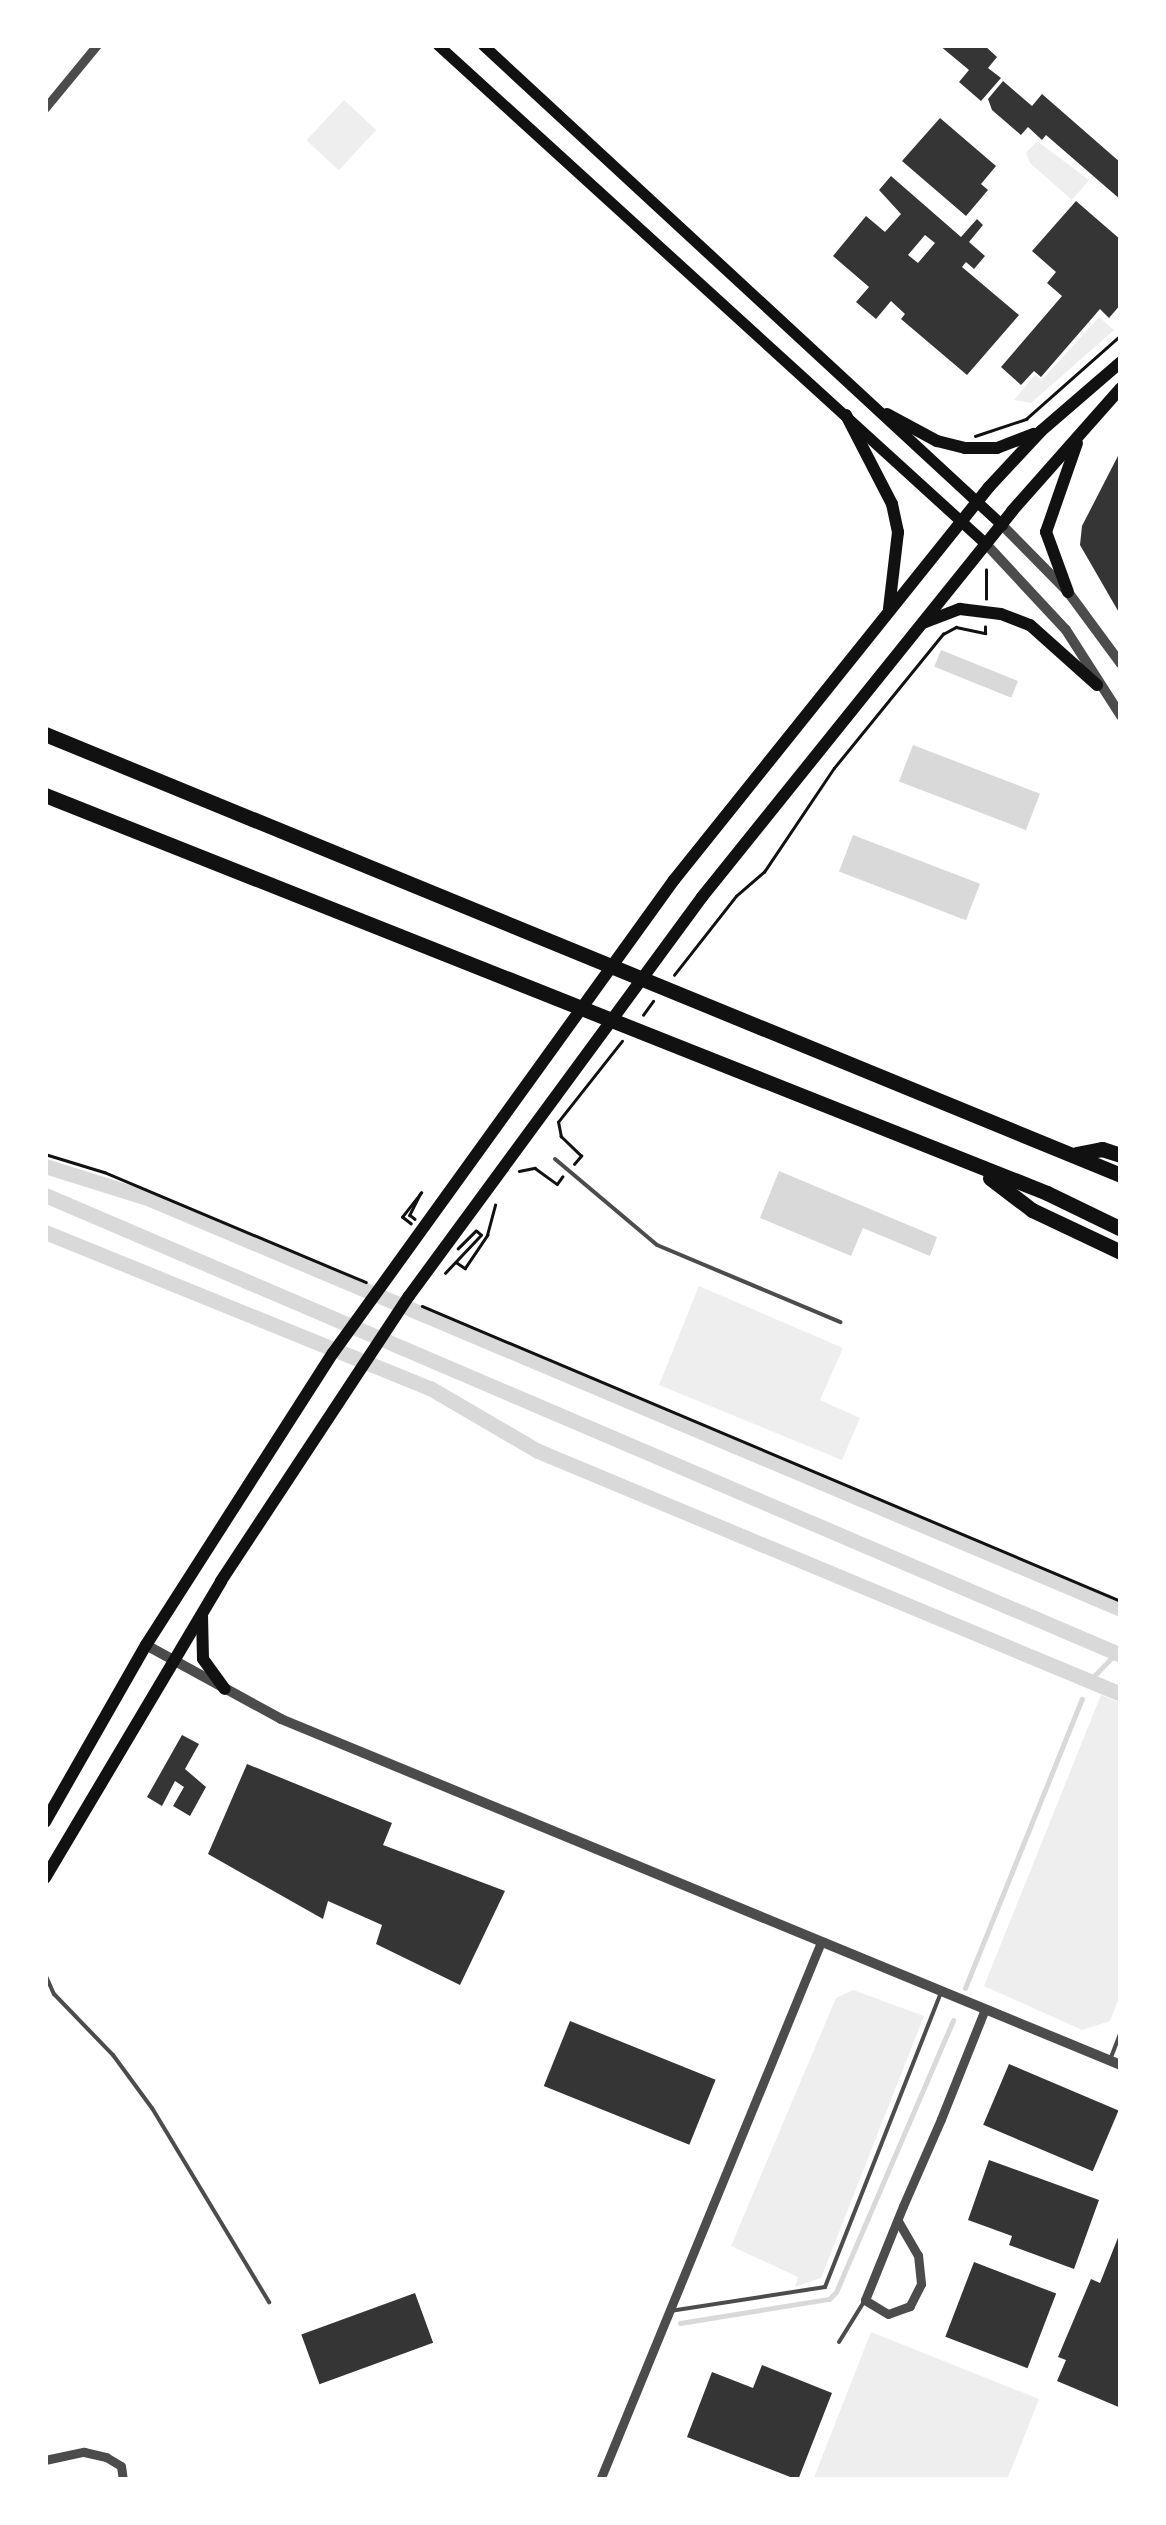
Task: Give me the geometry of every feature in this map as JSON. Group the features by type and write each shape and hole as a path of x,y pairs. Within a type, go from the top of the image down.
{"highway":[{"path":"45,734 1121,1175"},
{"path":"45,795 1056,1198 1121,1229"},
{"path":"1076,1154 1102,1149 1121,1155"},
{"path":"978,1168 1049,1217 1121,1252"}],"main road":[{"path":"438,45 986,544"},
{"path":"483,45 888,414 1002,525"},
{"path":"45,1822 146,1645 379,1282 674,880 978,502 1040,431 1121,362"},
{"path":"45,1878 202,1612 409,1296 702,897 920,624 1121,388"},
{"path":"888,414 937,442 964,448 997,448 1040,431"},
{"path":"846,415 892,504 898,532 888,612"},
{"path":"1068,592 1046,532 1081,432"},
{"path":"920,624 960,609 1001,614 1030,625 1097,685"},
{"path":"202,1612 203,1660 225,1690"}],"street":[{"path":"45,108 97,45"},
{"path":"1002,525 1068,592 1121,664"},
{"path":"986,544 1066,630 1097,685 1121,716"},
{"path":"146,1645 281,1720 1115,2063"},
{"path":"600,2480 821,1942"},
{"path":"898,2221 918,2255 921,2284 900,2314 866,2300 898,2221 984,2009"},
{"path":"45,2460 84,2452 106,2456 121,2466 123,2480"}],"lane":[{"path":"555,1159 657,1244 840,1322"},
{"path":"45,1974 54,1994 113,2054 152,2108 269,2302"},
{"path":"45,1993 54,1994"},
{"path":"670,2312 826,2287 947,1993"},
{"path":"1115,2063 1121,2032"},
{"path":"839,2342 866,2300"}],"path":[{"path":"974,432 1026,419 1121,335"},
{"path":"640,1018 736,896 775,858 834,768 943,634 956,627 985,633"},
{"path":"581,1156 561,1137 558,1122 629,1032"},
{"path":"45,1154 104,1172 379,1282"},
{"path":"511,1177 530,1167 557,1184"},
{"path":"456,1262 466,1268 488,1235 496,1201"},
{"path":"405,1238 413,1225 402,1217 408,1213"},
{"path":"436,1282 481,1235 476,1231 461,1251"},
{"path":"427,1292 420,1304 475,1330 1121,1601"}],"shaded area":[{"path":"344,100 376,130 339,170 306,140"},
{"path":"1037,141 1089,180 1072,200 1030,163 1026,153"},
{"path":"1099,317 1114,330 1031,403 1014,400 1035,375 1042,380"},
{"path":"941,650 1018,681 1011,698 934,667"},
{"path":"913,745 1040,794 1026,830 899,781"},
{"path":"853,835 980,884 966,920 839,871"},
{"path":"779,1171 937,1237 930,1256 863,1228 851,1256 760,1218"},
{"path":"699,1286 843,1348 820,1400 860,1418 842,1460 659,1385"},
{"path":"1101,1695 1121,1703 1121,1993 1110,2021 1082,2030 984,1986"},
{"path":"853,1990 924,2016 821,2278 795,2287 798,2277 731,2246 836,1998"},
{"path":"871,2332 1039,2399 1007,2480 813,2480"}],"building":[{"path":"939,45 984,45 997,57 988,68 1001,78 981,101 959,82 969,70"},
{"path":"1003,81 1032,106 1042,94 1121,163 1121,200 1046,135 1042,140 1028,127 1021,135 992,110 988,99"},
{"path":"940,118 996,166 981,184 988,190 966,216 902,161"},
{"path":"891,176 961,237 977,219 983,225 969,242 985,256 974,269 966,262 962,267 1019,315 967,375 901,319 905,314 891,301 876,319 856,302 869,287 833,256 866,216 885,232 901,214 879,190","holes":["925,235 935,243 918,263 908,255"]},
{"path":"1076,201 1121,240 1121,304 1109,318 1100,309 1041,377 1034,371 1021,385 1001,367 1062,296 1047,283 1056,272 1032,251"},
{"path":"1121,450 1121,616 1080,545 1082,526"},
{"path":"182,1735 199,1744 185,1769 206,1787 190,1816 173,1806 184,1787 175,1781 162,1806 147,1797"},
{"path":"247,1764 392,1823 383,1845 505,1891 460,1985 376,1944 382,1925 328,1901 323,1919 208,1854"},
{"path":"570,2021 716,2080 689,2145 544,2086"},
{"path":"1009,2064 1119,2110 1093,2171 983,2125"},
{"path":"989,2160 1099,2200 1074,2269 1009,2245 1012,2236 968,2220"},
{"path":"1121,2230 1121,2408 1057,2381 1066,2360 1058,2357 1091,2279 1100,2283"},
{"path":"974,2262 1056,2294 1027,2368 945,2337"},
{"path":"415,2293 433,2343 319,2384 301,2334"},
{"path":"762,2365 832,2393 798,2480 687,2437 712,2372 753,2388"}],"waterway":[{"path":"45,1166 150,1199 1121,1609"},
{"path":"45,1195 1121,1655"},
{"path":"45,1232 430,1388 538,1451 1121,1694"},
{"path":"1090,1680 1116,1653"},
{"path":"965,1988 1082,1699"},
{"path":"680,2323 829,2299 836,2292 953,2020"}]}
